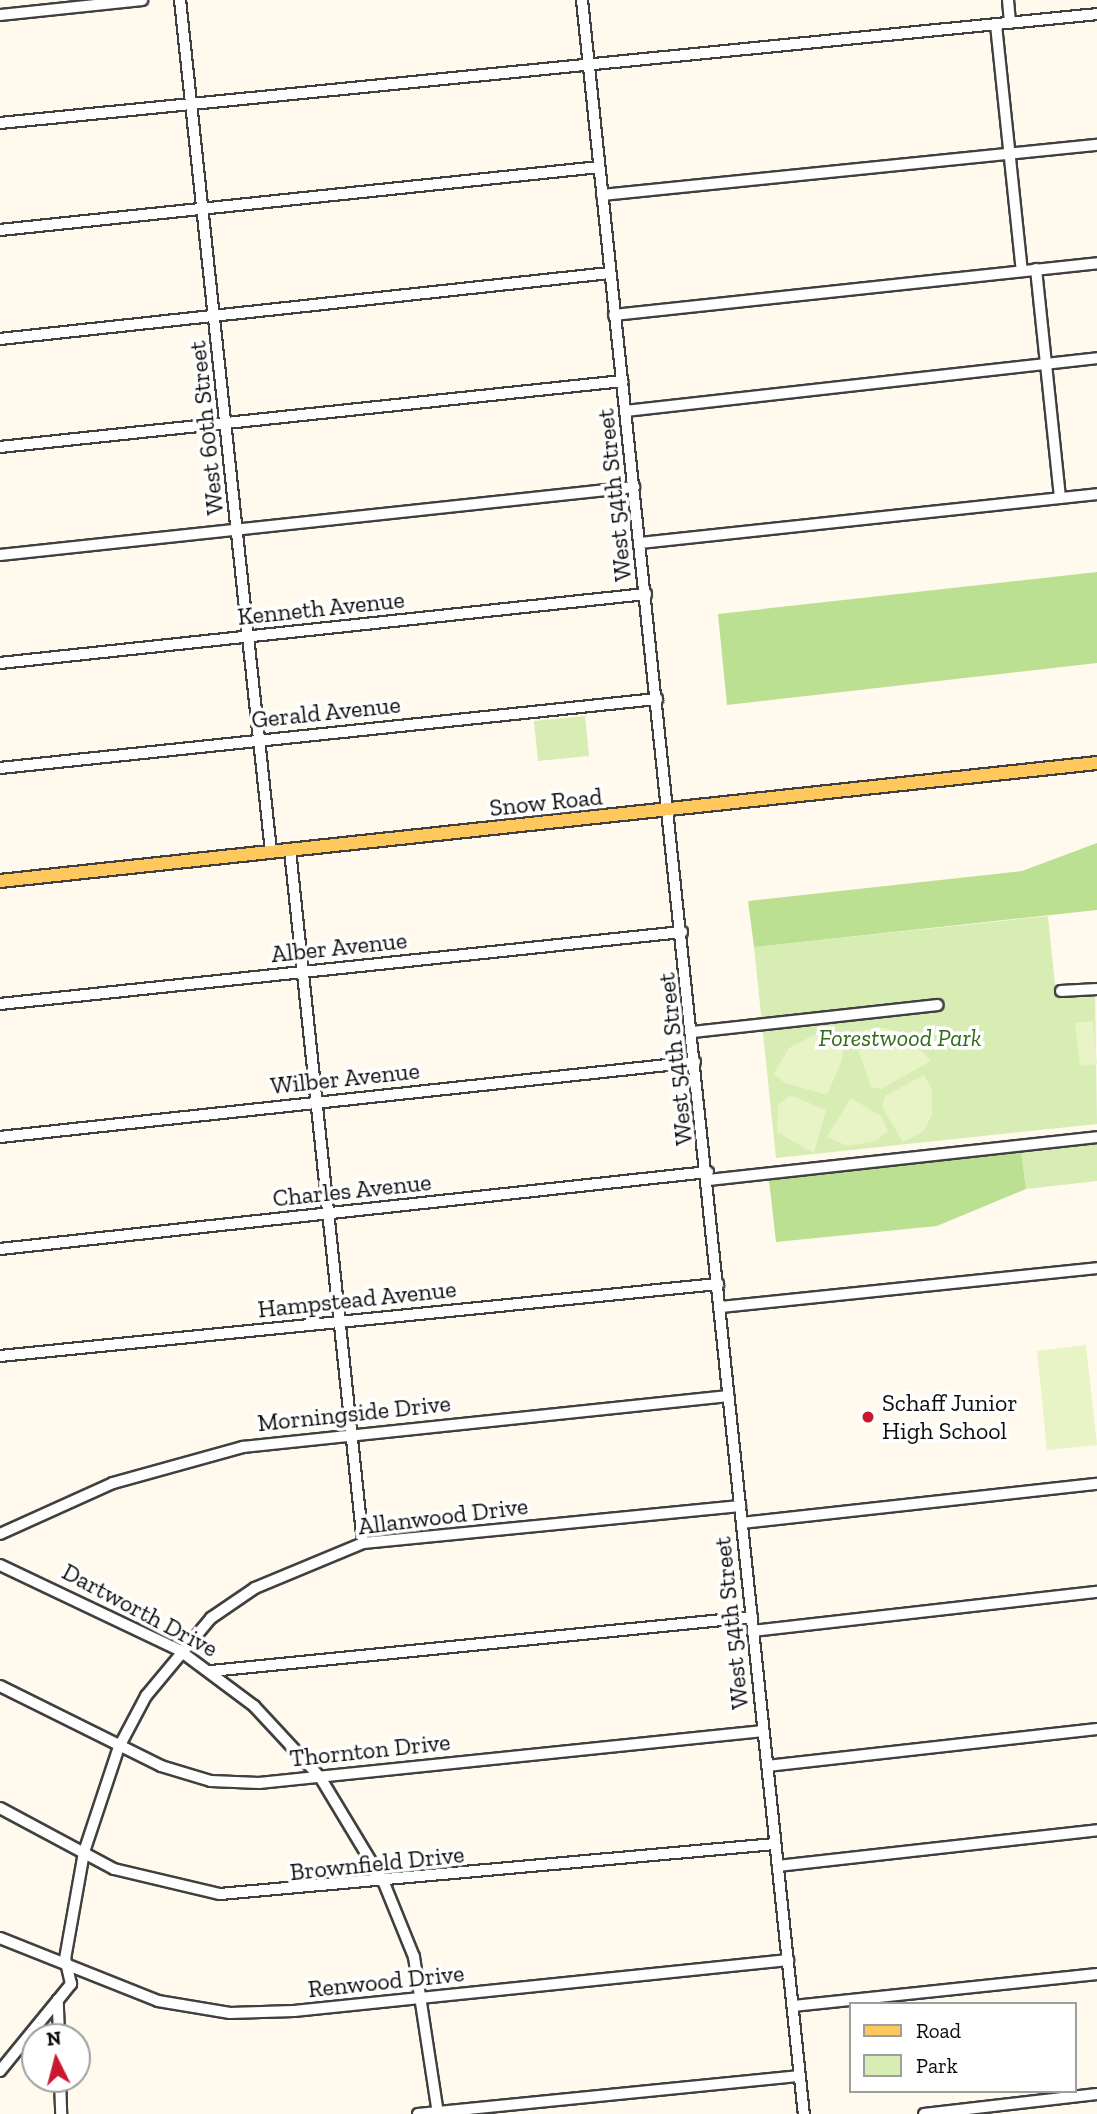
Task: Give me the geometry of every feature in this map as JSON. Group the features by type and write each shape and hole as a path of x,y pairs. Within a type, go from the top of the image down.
{"main road":[{"name":"Snow Road","path":"0,881 1097,763"}],"street":[{"path":"0,15 142,0"},
{"name":"West 60th Street","path":"180,0 271,852"},
{"name":"West 54th Street","path":"582,0 693,1032 728,1396 804,2114"},
{"path":"1008,0 1010,23"},
{"path":"0,123 588,62 608,65 1097,14"},
{"path":"996,25 1022,271"},
{"path":"602,195 1097,145"},
{"path":"0,230 599,167"},
{"path":"614,315 1097,263"},
{"path":"1036,269 1048,363 1060,498"},
{"path":"0,339 610,273"},
{"path":"626,411 1097,358"},
{"path":"0,447 623,381"},
{"path":"0,555 634,487"},
{"path":"640,543 1097,494"},
{"name":"Kenneth Avenue","path":"0,663 646,594"},
{"name":"Gerald Avenue","path":"0,768 657,699"},
{"path":"290,850 363,1543"},
{"name":"Alber Avenue","path":"0,1004 682,932"},
{"path":"1061,991 1097,989"},
{"path":"693,1032 938,1005"},
{"name":"Wilber Avenue","path":"0,1137 695,1062"},
{"name":"Charles Avenue","path":"0,1249 329,1213 1097,1137"},
{"path":"721,1307 1097,1268"},
{"name":"Hampstead Avenue","path":"0,1356 718,1284"},
{"name":"Morningside Drive","path":"0,1534 45,1510 172,1463 351,1433 728,1396"},
{"path":"742,1523 1097,1483"},
{"name":"Allanwood Drive","path":"59,2023 58,2000 71,1983 68,1969 84,1852 119,1747 179,1650 211,1618 255,1588 363,1543 740,1506"},
{"name":"Dartworth Drive","path":"0,1565 179,1650 211,1671 288,1738 320,1777 384,1883 425,1998 438,2113"},
{"path":"753,1631 1097,1592"},
{"path":"211,1671 752,1617"},
{"name":"Thornton Drive","path":"0,1686 119,1747 211,1781 320,1777 763,1731"},
{"path":"767,1766 1097,1729"},
{"name":"Brownfield Drive","path":"0,1808 84,1852 169,1887 220,1894 384,1883 775,1843"},
{"path":"778,1866 1097,1830"},
{"name":"Renwood Drive","path":"0,1938 68,1969 158,2001 230,2013 425,1998 788,1960"},
{"path":"793,2006 1097,1974"},
{"path":"0,2071 58,2000"},
{"path":"418,2114 800,2076"},
{"path":"60,2093 61,2114"},
{"path":"925,2114 1097,2094"}],"green space":[{"path":"1097,572 1097,663 727,705 718,614"},
{"path":"585,716 589,756 538,761 534,721"},
{"path":"1097,843 1097,910 754,947 748,901 1022,871"},
{"name":"Forestwood Park","path":"1048,916 1056,995 1095,991 1097,1124 776,1158 754,947"},
{"path":"1093,1021 1097,1064 1080,1066 1075,1023"},
{"path":"879,1027 905,1033 931,1061 881,1089 871,1087 852,1033"},
{"path":"818,1033 844,1036 842,1060 827,1095 785,1083 774,1074 789,1048"},
{"path":"924,1075 932,1090 932,1115 924,1131 903,1142 882,1107 885,1096"},
{"path":"790,1095 826,1110 814,1153 777,1132 778,1105"},
{"path":"851,1098 881,1116 888,1131 876,1141 848,1146 827,1137"},
{"path":"1097,1142 1097,1181 1026,1189 1021,1151"},
{"path":"1021,1151 1026,1189 937,1226 776,1242 769,1180"},
{"path":"1086,1345 1097,1445 1047,1450 1037,1351"}],"place":[{"name":"Schaff Junior High School","path":"868,1417"}]}
